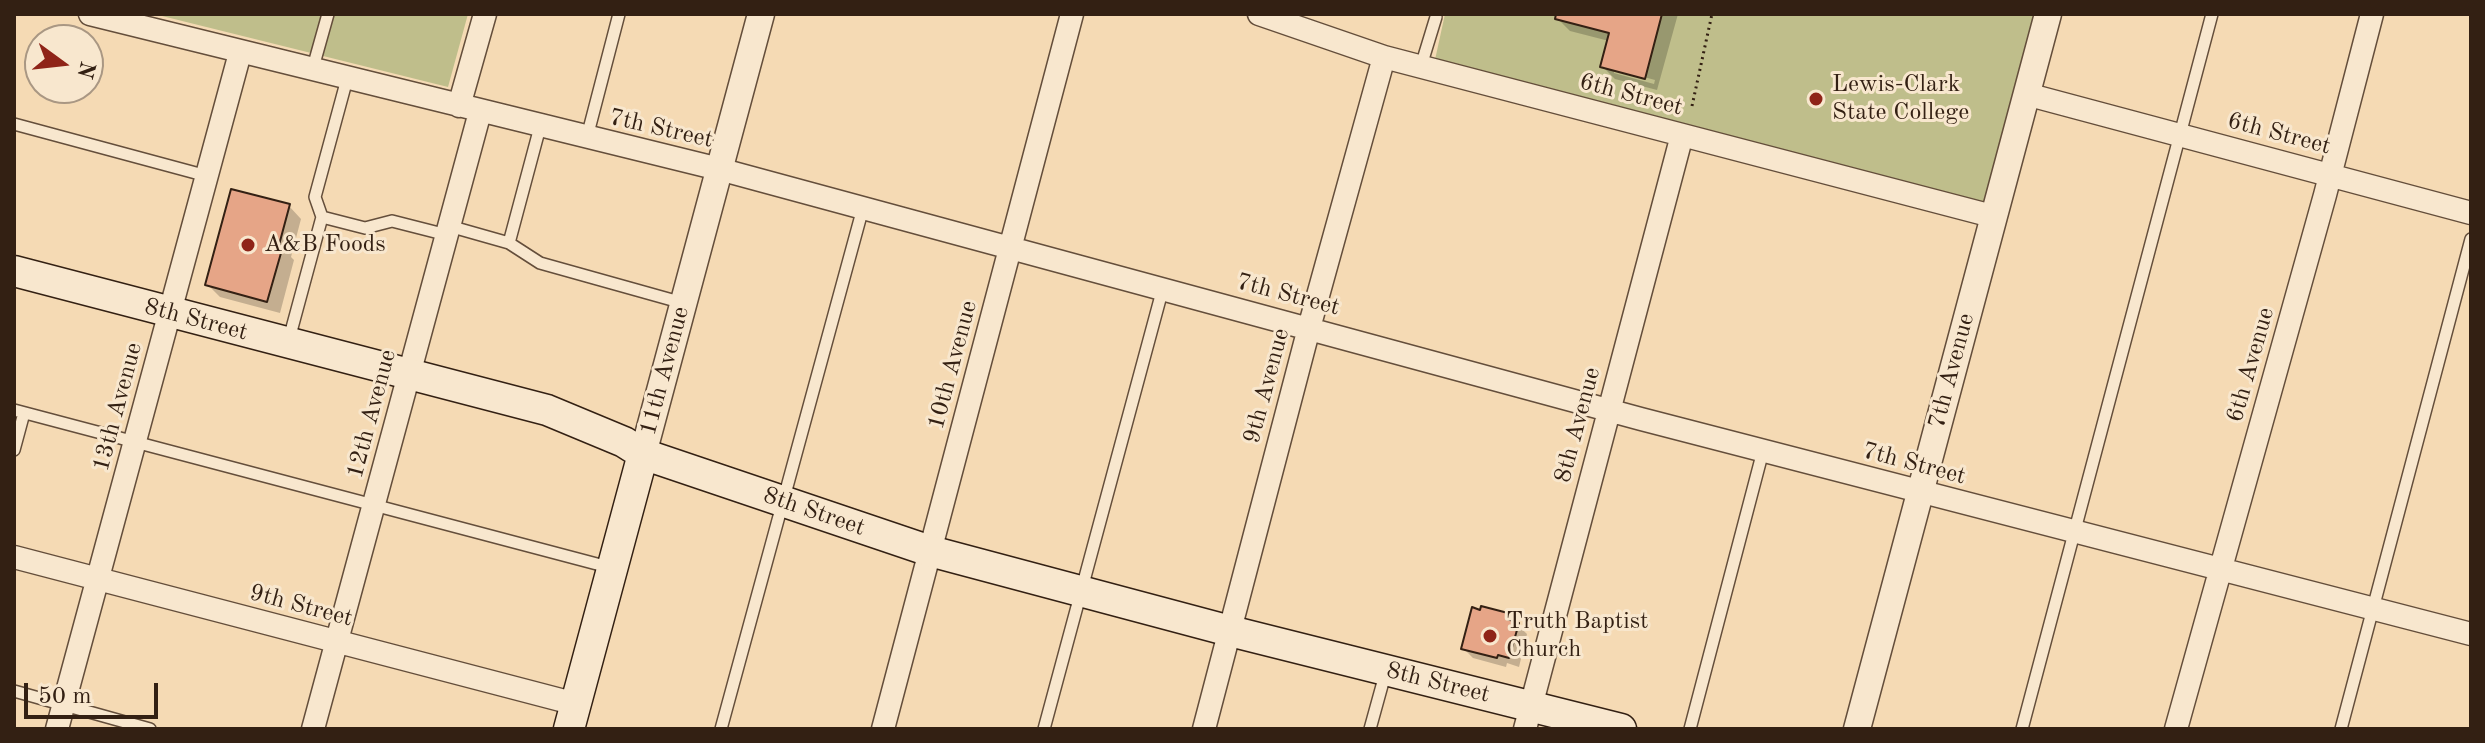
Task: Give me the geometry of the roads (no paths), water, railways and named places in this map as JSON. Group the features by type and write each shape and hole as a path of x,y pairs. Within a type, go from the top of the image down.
{"main road":[{"name":"8th Street","path":"14,271 547,410 624,442 643,454 930,551 1386,670 1528,718 1621,729"},
{"name":"11th Avenue","path":"572,716 643,454"}],"street":[{"name":"7th Street","path":"90,14 719,169 1609,411 2471,634"},
{"name":"12th Avenue","path":"313,729 448,230 485,14"},
{"name":"11th Avenue","path":"643,454 761,14"},
{"name":"10th Avenue","path":"883,729 1072,14"},
{"name":"6th Street","path":"1259,14 1305,22 1384,57 1992,216"},
{"name":"7th Avenue","path":"1857,729 2048,14"},
{"name":"6th Avenue","path":"2176,729 2372,14"},
{"name":"13th Avenue","path":"57,729 240,53"},
{"name":"9th Avenue","path":"1204,729 1384,57"},
{"name":"6th Street","path":"2026,94 2471,213"},
{"name":"8th Avenue","path":"1528,718 1682,135"},
{"name":"9th Street","path":"14,557 336,642 572,716"}],"lane":[{"path":"312,71 328,14"},
{"path":"587,138 619,14"},
{"path":"2022,729 2212,14"},
{"path":"1421,66 1436,15"},
{"path":"287,344 322,217 315,197 347,79"},
{"path":"14,124 207,176"},
{"path":"509,243 540,127"},
{"path":"721,729 863,208"},
{"path":"322,217 365,228 392,221 509,243 540,263 683,303"},
{"path":"2341,729 2471,239"},
{"path":"1044,729 1163,288"},
{"path":"14,450 19,412 612,568"},
{"path":"1690,729 1763,451"},
{"path":"1370,729 1386,670"},
{"path":"14,691 150,729"}],"place":[{"name":"Lewis-Clark State College","path":"1816,99"},
{"name":"A&B Foods","path":"248,245"},
{"name":"Truth Baptist Church","path":"1490,636"}]}
